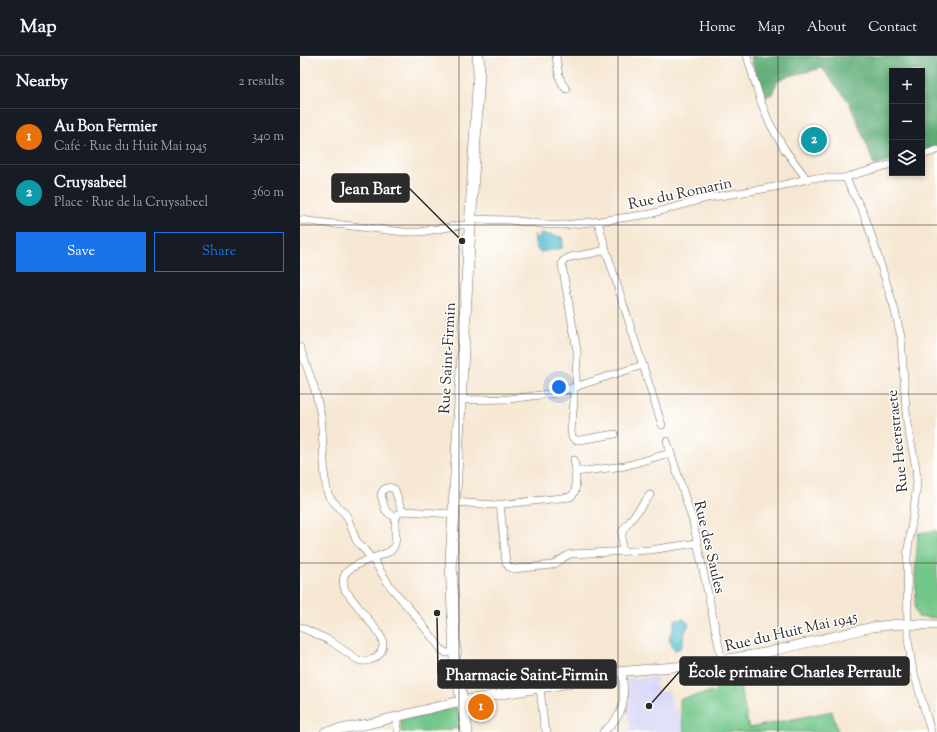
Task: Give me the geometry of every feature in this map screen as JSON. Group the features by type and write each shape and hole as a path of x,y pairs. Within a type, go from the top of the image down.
{"main road":[{"name":"Rue Saint-Firmin","path":"471,56 478,81"},
{"name":"Rue Saint-Firmin","path":"465,700 456,652 451,569 479,71 478,56"},
{"path":"465,700 467,732"},
{"path":"465,700 471,714 472,732"}],"street":[{"path":"556,56 561,81 566,89"},
{"path":"747,56 767,118 785,150 804,174 806,179"},
{"path":"925,154 937,150"},
{"name":"Rue du Romarin","path":"300,220 404,232 420,232 470,222 510,220 548,225 577,224 650,214 707,198 775,187 806,179 836,179 889,165"},
{"name":"Rue Heerstraete","path":"846,177 869,228 894,307 901,337 906,423 917,479 916,500 907,557 908,639 911,661 931,732"},
{"path":"598,222 662,425"},
{"path":"606,250 570,257 563,261 562,265 577,350 576,380 571,431 572,437 576,440 580,440 615,434"},
{"path":"300,347 315,390 321,416 324,479 327,491 332,500 347,516 358,542 390,586 442,650 446,653 456,652"},
{"path":"460,400 514,399 551,394 575,388 643,365"},
{"name":"Rue des Saules","path":"667,441 690,511 722,661"},
{"path":"576,472 625,466 670,453"},
{"path":"454,502 491,505 572,496 575,491 574,479 576,472 574,460"},
{"path":"622,551 623,530 650,494"},
{"path":"500,504 506,561 511,568 516,569 552,565 571,554 650,550 697,543"},
{"path":"300,627 329,640 358,660 367,661 376,656 381,651 383,645 381,637 345,590 343,581 344,575 351,567 389,552 394,548 399,514 453,514"},
{"name":"Rue du Huit Mai 1945","path":"325,732 362,726 465,700 540,688 622,671 680,667 722,661 778,650 872,627 907,624 937,625"},
{"path":"603,732 615,720 622,707 624,700 622,671"},
{"path":"540,688 544,725 548,732"},
{"path":"397,717 398,732"}],"shaded area":[{"path":"656,677 657,682 654,683 655,687 658,687 659,693 669,691 673,709 678,708 683,732 621,732 631,729 625,704 630,702 626,679"}],"green space":[{"path":"750,56 937,56 937,147 925,151 925,68 889,68 889,162 874,166 849,102 822,68 785,77 777,82 772,94 764,98"},
{"path":"937,531 937,618 918,617 915,609 915,577 918,533"},
{"path":"726,670 730,688 740,686 749,728 832,711 838,732 684,732 679,699 716,691 714,673"},
{"path":"458,707 462,728 434,732 401,732 401,720"}],"water":[{"path":"542,232 543,234 562,237 562,248 540,252 538,251 535,244 534,234 536,238 540,238 539,234"},
{"path":"684,619 689,625 684,635 681,647 674,650 669,637 673,630 675,620"}],"place":[{"name":"Cruysabeel","path":"814,140"},
{"name":"Jean Bart","path":"462,241"},
{"name":"Pharmacie Saint-Firmin","path":"437,613"},
{"name":"École primaire Charles Perrault","path":"649,706"},
{"name":"Au Bon Fermier","path":"481,707"}]}
